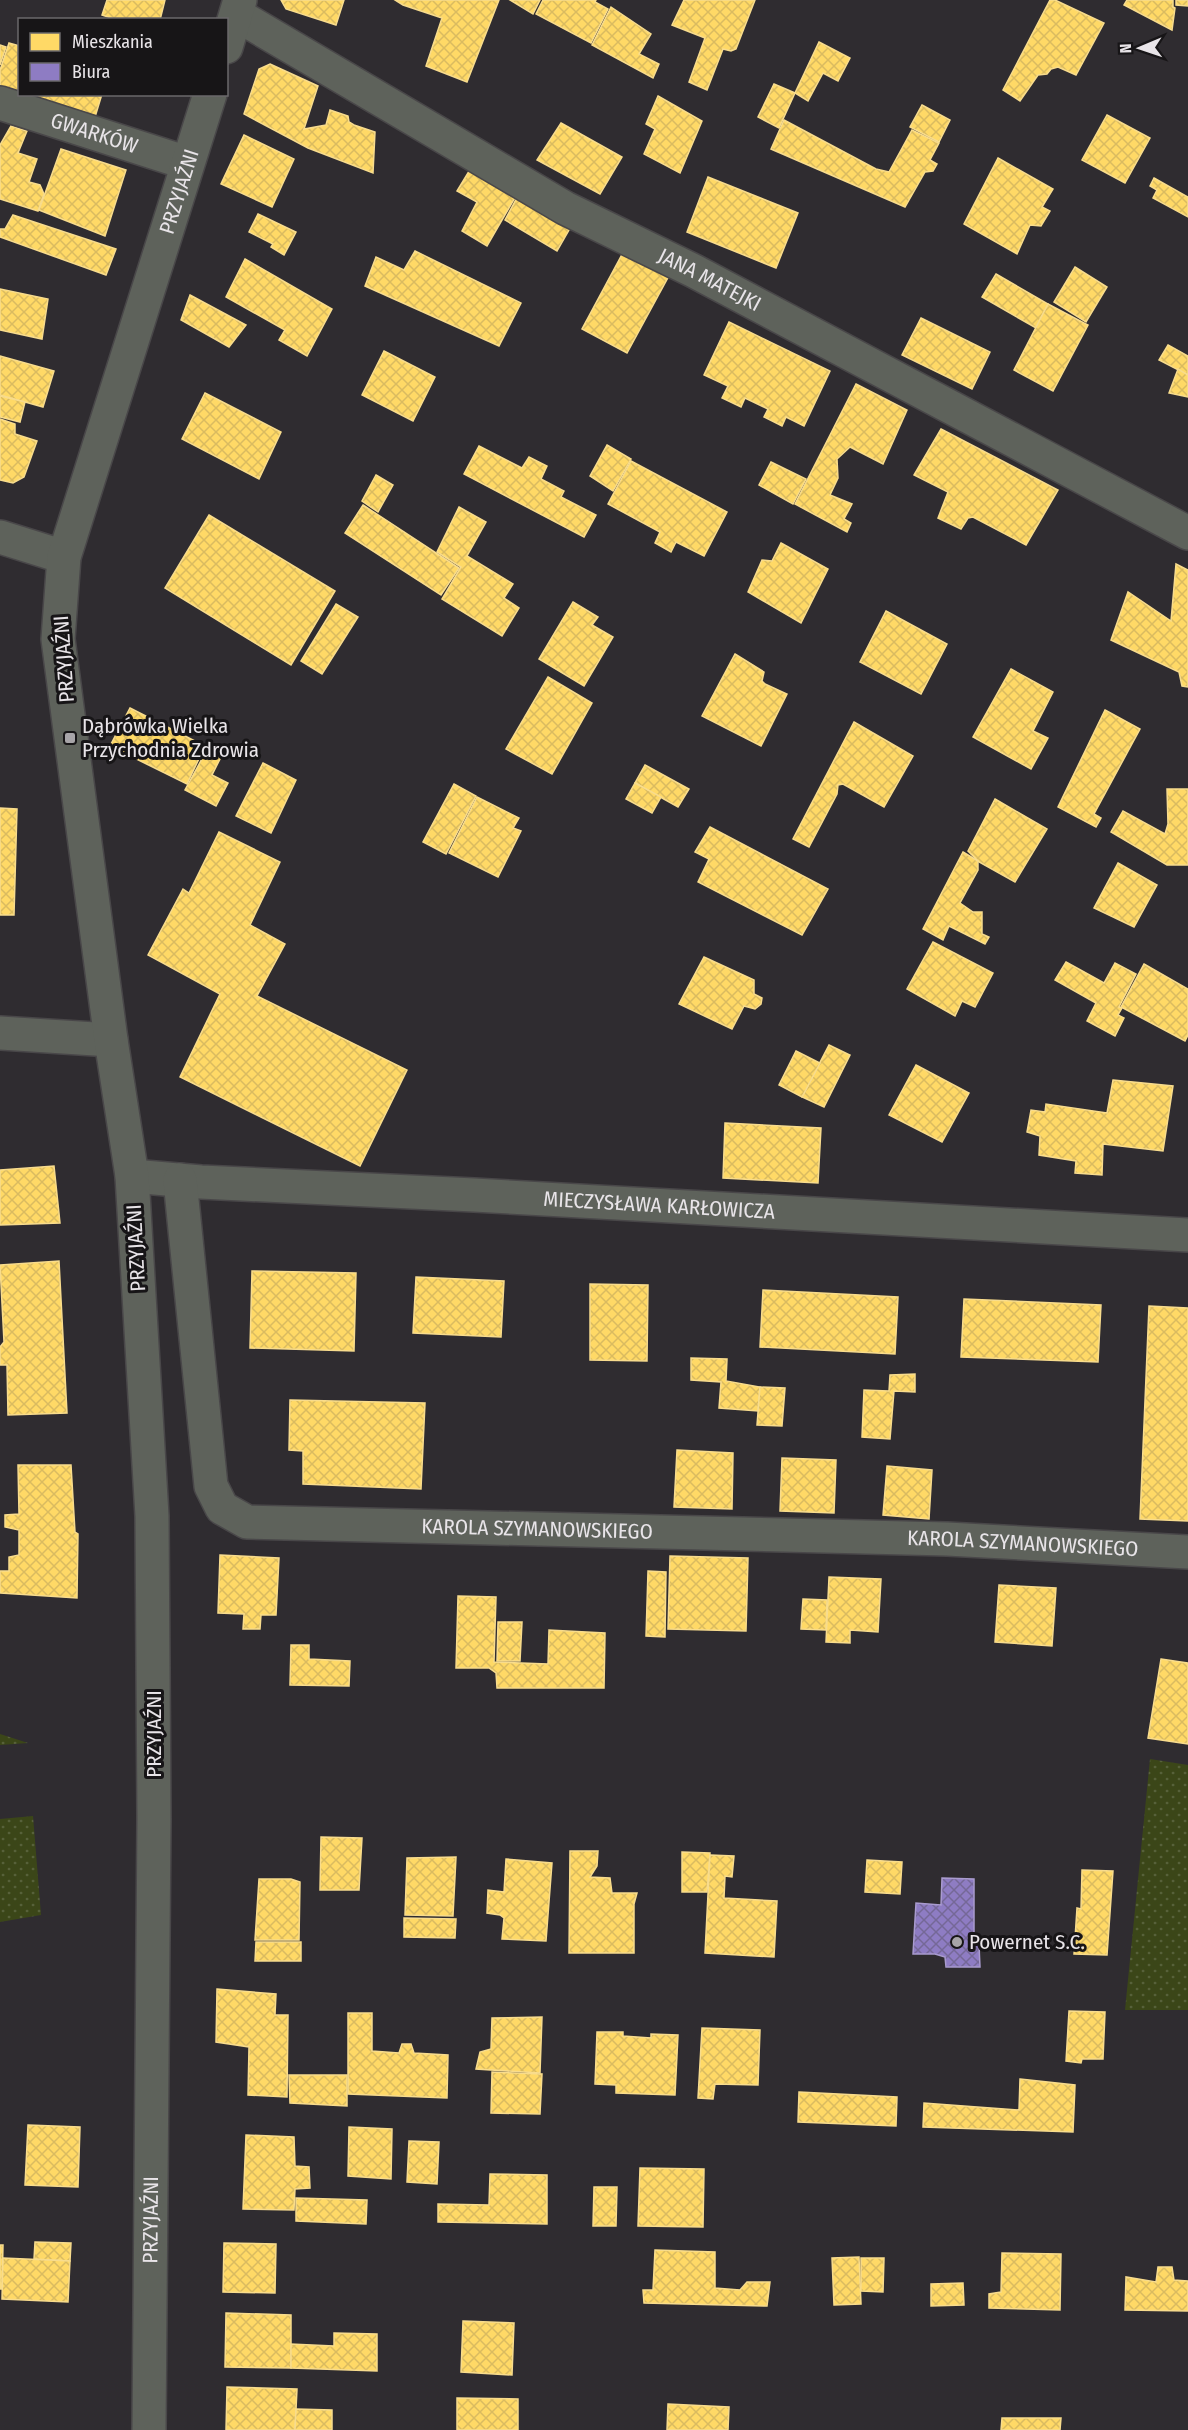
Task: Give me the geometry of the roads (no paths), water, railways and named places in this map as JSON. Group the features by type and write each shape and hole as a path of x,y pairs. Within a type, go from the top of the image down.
{"street":[{"path":"228,41 239,8"},
{"name":"JANA MATEJKI","path":"239,8 564,208 694,271 1188,533"},
{"name":"PRZYJAŹNI","path":"149,2430 154,1818 152,1516 132,1176 111,1040 58,639 64,557 209,96"},
{"name":"GWARKÓW","path":"0,103 187,163"},
{"path":"0,537 64,557"},
{"path":"0,1033 111,1040"},
{"name":"MIECZYSŁAWA KARŁOWICZA","path":"132,1176 1188,1235"},
{"name":"KAROLA SZYMANOWSKIEGO","path":"180,1180 211,1486 222,1508 247,1522 947,1539 1188,1552"}],"place":[{"name":"Dąbrówka Wielka Przychodnia Zdrowia","path":"70,738"},
{"name":"Powernet S.C.","path":"957,1942"}]}
